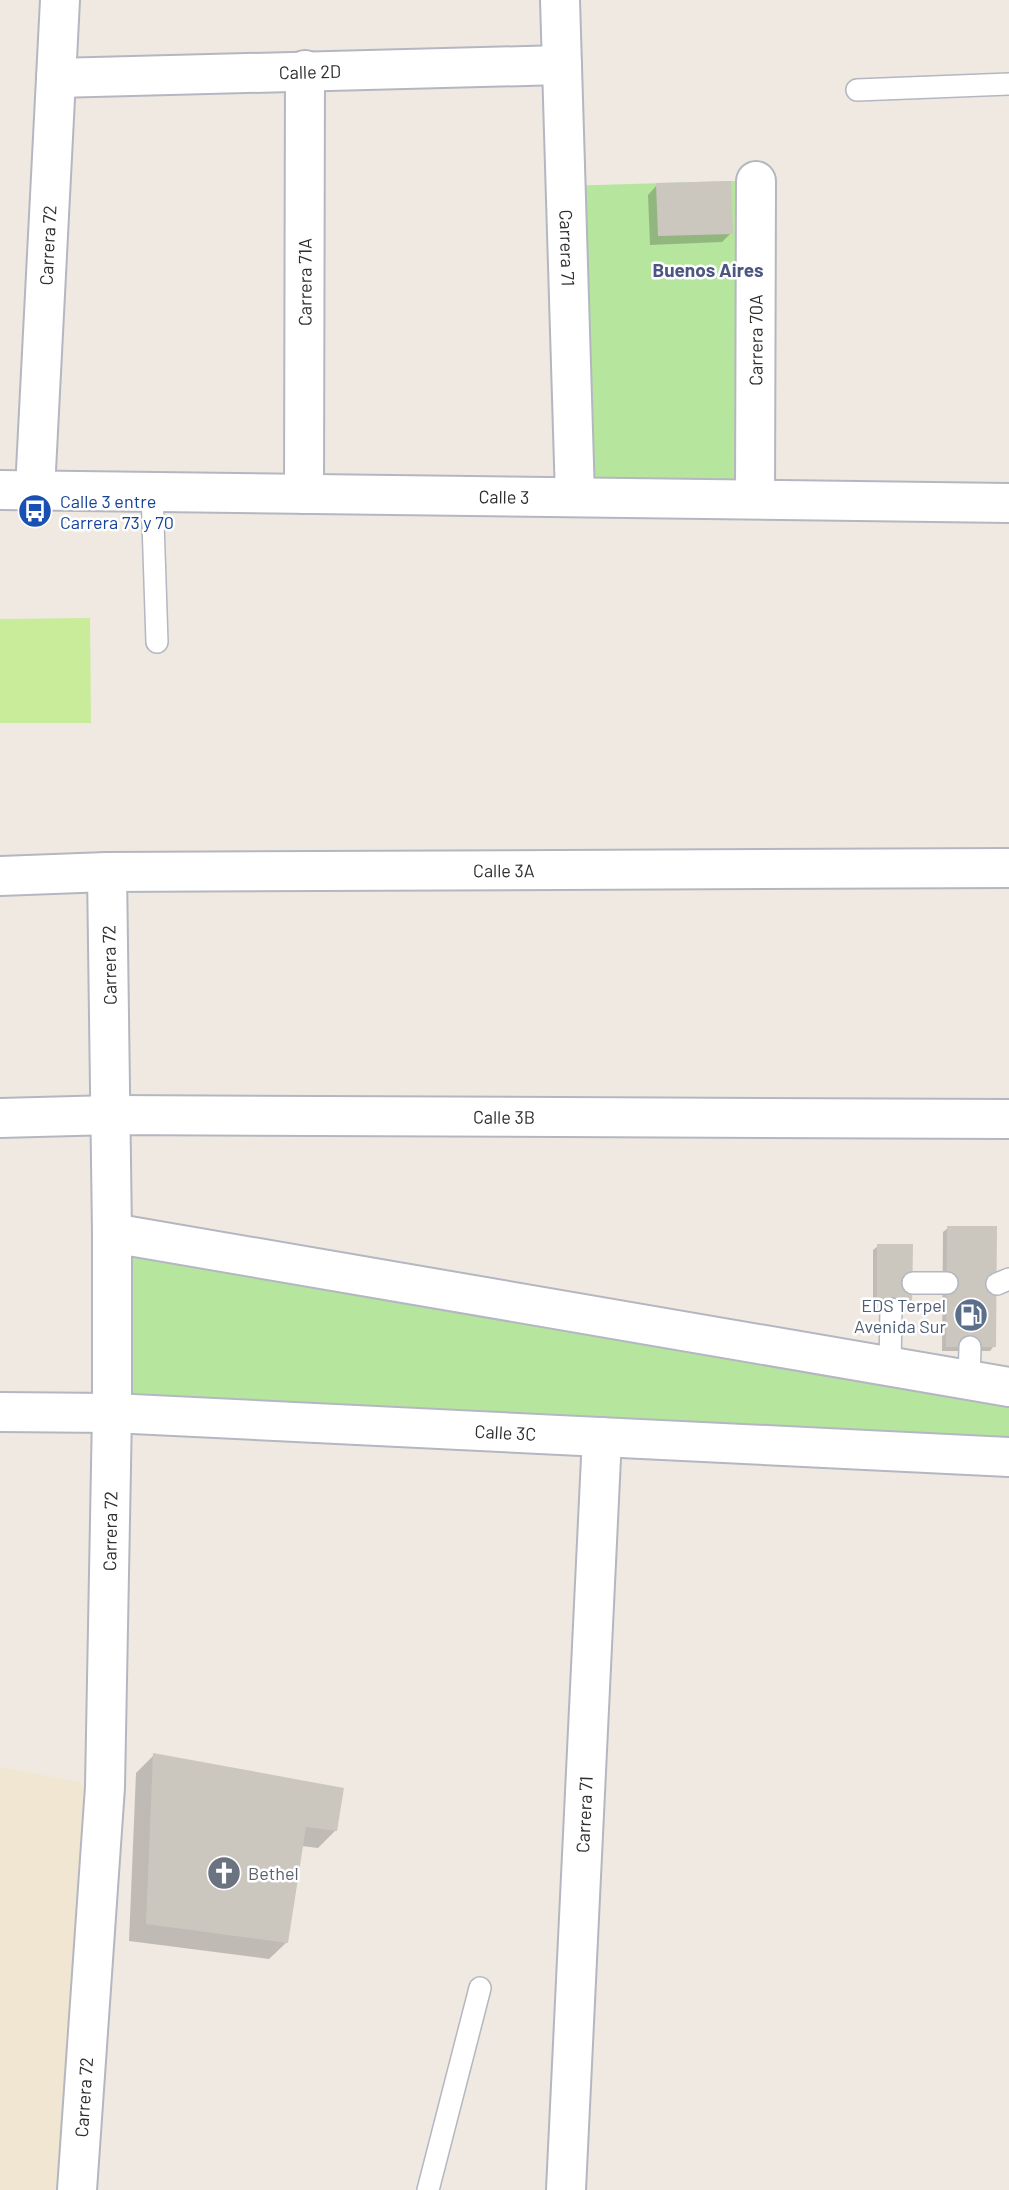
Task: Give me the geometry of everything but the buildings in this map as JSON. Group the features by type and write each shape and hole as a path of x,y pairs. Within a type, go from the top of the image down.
{"street":[{"name":"Carrera 72","path":"18,490 56,78 60,0"},
{"name":"Carrera 71","path":"560,0 575,497"},
{"name":"Calle 2D","path":"56,78 562,65"},
{"name":"Carrera 71A","path":"304,494 305,71"},
{"name":"Carrera 70A","path":"755,499 756,181"},
{"name":"Calle 3","path":"18,490 1009,503"},
{"name":"Calle 3A","path":"0,876 107,872 1009,868"},
{"name":"Carrera 72","path":"77,2190 104,1787 112,1413 112,1115 107,872"},
{"name":"Calle 3B","path":"0,1118 112,1115 1009,1119"},
{"path":"112,1233 890,1367 970,1364 1009,1387"},
{"name":"Calle 3C","path":"0,1412 112,1413 1009,1457"},
{"name":"Carrera 71","path":"566,2190 602,1437"}],"lane":[{"path":"857,89 1009,84"},
{"path":"152,492 157,642"},
{"path":"913,1283 947,1283"},
{"path":"890,1367 891,1309"},
{"path":"428,2190 480,1988"}],"shaded area":[{"path":"0,1767 105,1787 77,2190 0,2190"}],"green space":[{"path":"756,181 755,499 575,497 565,186"},
{"path":"90,618 91,723 0,723 0,619"},
{"path":"112,1233 1009,1387 1009,1457 112,1413"}],"place":[{"name":"Calle 3 entre Carrera 73 y 70","path":"35,511"},
{"name":"EDS Terpel Avenida Sur","path":"971,1315"},
{"name":"Bethel","path":"224,1873"}],"district":[{"name":"Buenos Aires","path":"708,269"}]}
